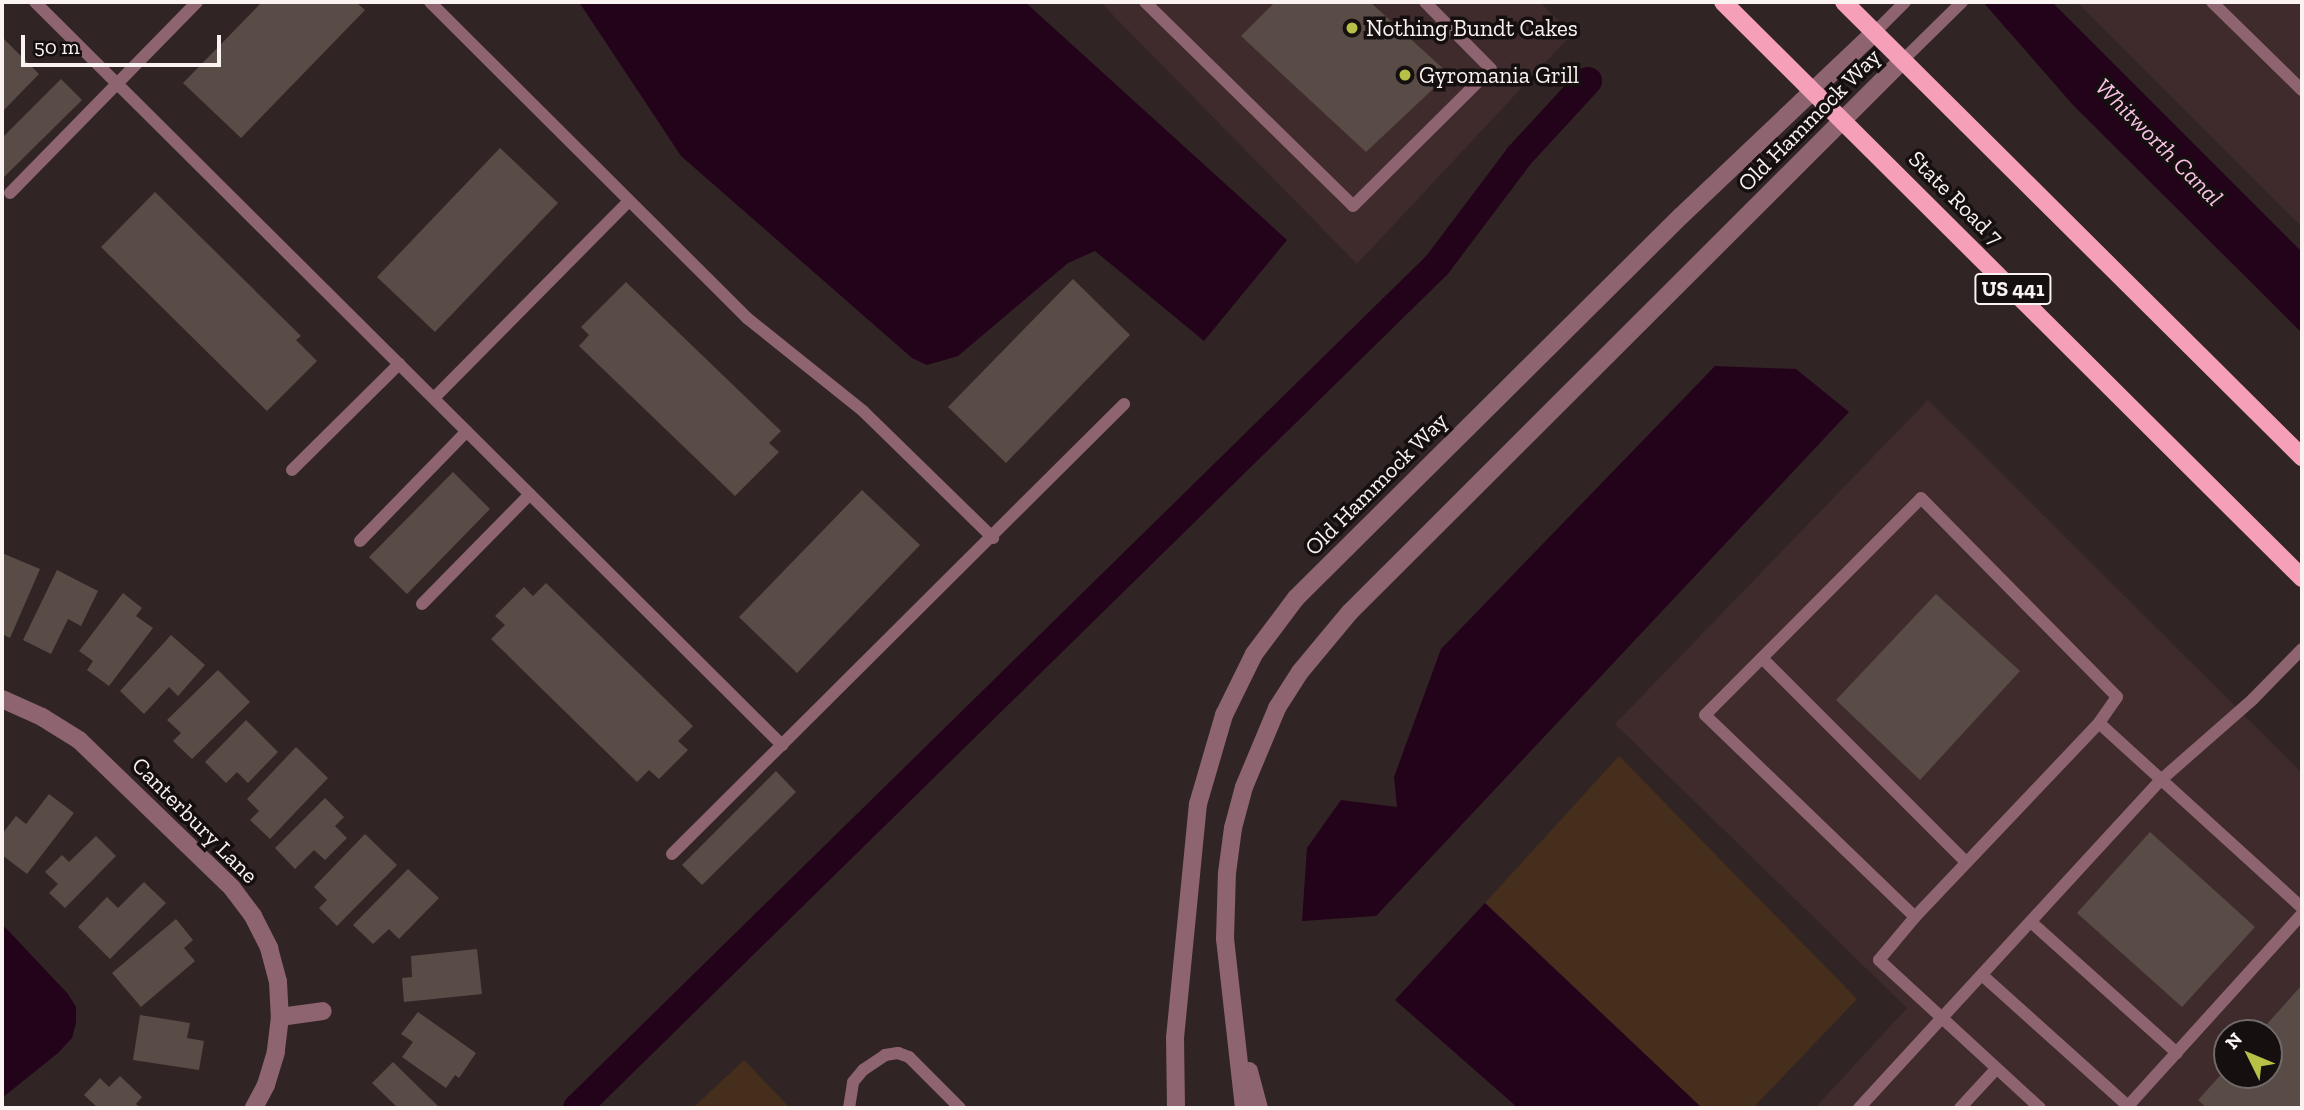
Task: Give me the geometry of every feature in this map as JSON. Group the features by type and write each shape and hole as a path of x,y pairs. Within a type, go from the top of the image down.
{"main road":[{"name":"State Road 7","path":"1723,2 2302,578"},
{"path":"1844,2 2302,457"}],"street":[{"name":"Old Hammock Way","path":"1176,1108 1175,1038 1198,804 1224,715 1254,654 1296,598 1681,216 1875,32"},
{"name":"Old Hammock Way","path":"1244,1108 1225,906 1233,828 1256,751 1277,708 1300,672 1350,612 1903,60"},
{"name":"Canterbury Lane","path":"2,699 42,717 79,740 232,888 253,916 269,948 278,982 280,1017 276,1052 266,1085 254,1108"},
{"path":"280,1017 323,1011"},
{"name":"Old Hammock Way","path":"1235,1023 1259,1108"}],"lane":[{"path":"35,2 782,745"},
{"path":"10,193 197,2"},
{"path":"430,2 747,318 863,411 993,538"},
{"path":"1145,2 1353,206 1491,69 1425,2"},
{"path":"1875,32 1905,2"},
{"path":"1903,60 1962,2"},
{"path":"2212,2 2302,90"},
{"path":"433,398 629,201"},
{"path":"292,470 399,363"},
{"path":"672,854 993,538 1124,404"},
{"path":"360,541 467,431"},
{"path":"422,604 530,494"},
{"path":"1915,917 1705,715 1921,498 2117,697 2099,723 1966,862 1879,960 2040,1108"},
{"path":"1859,1108 2162,779 2253,699 2302,649"},
{"path":"1762,658 1966,862"},
{"path":"2099,723 2302,908"},
{"path":"1982,975 2129,1107 2302,914"},
{"path":"2031,922 2177,1053"},
{"path":"849,1108 853,1082 863,1070 885,1055 898,1053 909,1057 960,1108"},
{"path":"1960,1108 1997,1068"}],"shaded area":[{"path":"1100,2 1540,2 1572,34 1357,264"},
{"path":"2077,2 2302,2 2302,227"},
{"path":"1928,400 2302,773 2302,1108 1815,1108 1907,1008 1615,724"},
{"path":"1619,756 1857,999 1753,1108 1702,1108 1485,903"},
{"path":"744,1060 790,1108 693,1108"}],"water":[{"path":"579,2 1025,2 1287,240 1204,341 1095,251 1068,263 958,356 927,365 912,358 681,156"},
{"name":"Whitworth Canal","path":"1983,2 2052,2 2302,252 2302,333 2073,105"},
{"path":"1715,366 1796,369 1849,412 1376,916 1302,921 1307,848 1341,800 1397,807 1394,777 1441,649"},
{"path":"1485,903 1702,1108 1518,1108 1395,1000"},
{"path":"2,924 68,994 76,1007 76,1023 72,1038 58,1053 2,1098"}],"building":[{"path":"262,2 356,2 365,10 241,138 183,83"},
{"path":"1275,2 1370,2 1449,74 1366,152 1241,36"},
{"path":"2,37 39,74 2,112"},
{"path":"61,79 82,100 2,179 2,138"},
{"path":"500,148 558,203 435,332 377,277"},
{"path":"155,192 301,336 296,340 317,361 267,411 101,247"},
{"path":"1073,279 1130,335 1006,463 948,407"},
{"path":"626,282 781,431 769,443 779,452 735,496 579,346 589,335 581,327"},
{"path":"453,472 490,509 407,594 369,557"},
{"path":"862,490 920,545 797,673 739,617"},
{"path":"2,553 40,569 10,638 2,634"},
{"path":"57,570 98,591 81,626 68,619 51,654 23,640"},
{"path":"546,583 693,726 678,741 688,750 659,779 649,770 637,782 491,639 505,625 495,616 524,587 533,596"},
{"path":"123,593 142,608 136,616 153,628 109,686 87,670 93,661 79,651"},
{"path":"1936,594 2020,671 1920,780 1836,700"},
{"path":"171,635 205,665 178,696 169,687 144,714 120,691"},
{"path":"218,670 250,702 192,759 173,741 181,733 167,720"},
{"path":"246,720 278,752 248,783 237,772 226,783 205,762"},
{"path":"296,747 328,778 270,839 250,820 259,811 247,799"},
{"path":"776,771 796,792 702,885 682,865"},
{"path":"49,794 74,813 27,874 2,855 2,834 16,816 26,824"},
{"path":"325,798 344,817 335,826 347,838 325,860 314,850 295,869 275,848"},
{"path":"2150,832 2255,927 2182,1007 2077,913"},
{"path":"365,834 397,865 337,926 319,908 327,900 314,887"},
{"path":"96,836 116,856 65,908 49,893 58,884 45,872 62,855 69,862"},
{"path":"408,869 439,898 399,939 389,929 373,944 353,925"},
{"path":"144,882 166,903 110,959 78,927 107,897 118,908"},
{"path":"176,919 193,940 184,948 195,961 141,1007 112,973"},
{"path":"477,949 482,994 404,1002 402,978 412,977 411,956"},
{"path":"2302,985 2302,1108 2207,1108 2198,1100 2213,1083 2213,1089 2283,1089 2283,1019 2272,1019"},
{"path":"418,1012 476,1053 459,1078 455,1075 446,1088 402,1057 413,1042 401,1034"},
{"path":"140,1015 190,1023 187,1038 204,1041 199,1070 133,1060"},
{"path":"393,1062 440,1108 398,1108 372,1083"},
{"path":"120,1076 142,1097 136,1104 140,1108 98,1108 84,1095 100,1078 109,1087"}],"waterway":[{"path":"577,1108 1437,265 1519,156 1588,81"}],"place":[{"name":"Nothing Bundt Cakes","path":"1352,28"},
{"name":"Gyromania Grill","path":"1405,75"}]}
